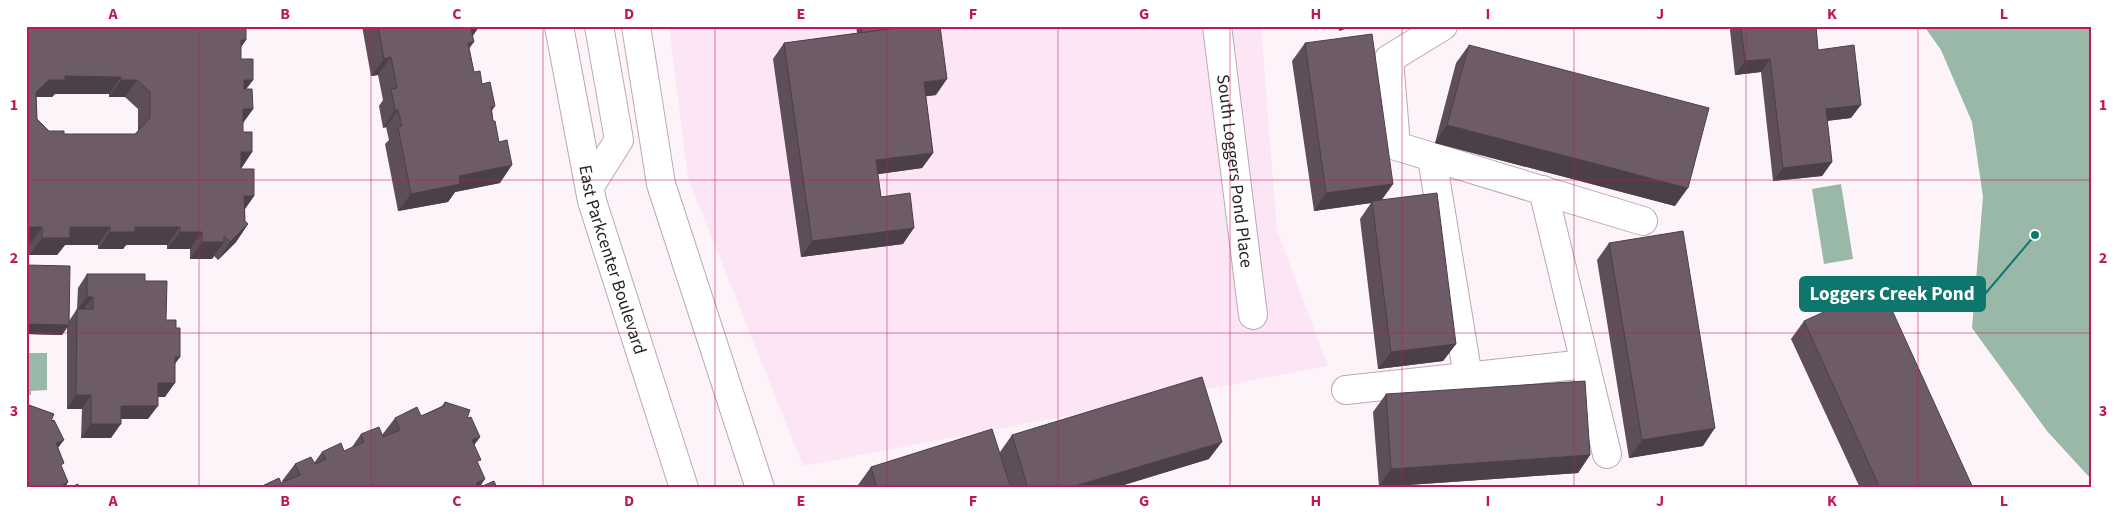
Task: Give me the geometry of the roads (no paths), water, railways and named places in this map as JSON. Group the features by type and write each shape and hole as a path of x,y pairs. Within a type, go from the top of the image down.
{"main road":[{"name":"East Parkcenter Boulevard","path":"558,26 592,201 684,488"},
{"path":"590,186 618,140 599,26"},
{"path":"636,26 661,184 760,488"},
{"name":"South Loggers Pond Place","path":"1218,26 1253,315"},
{"path":"1443,26 1388,59 1396,146 1643,220"},
{"path":"1432,158 1468,377"},
{"path":"1543,190 1607,454"},
{"path":"1346,390 1585,364"}],"place":[{"name":"Loggers Creek Pond","path":"2035,235"}]}
